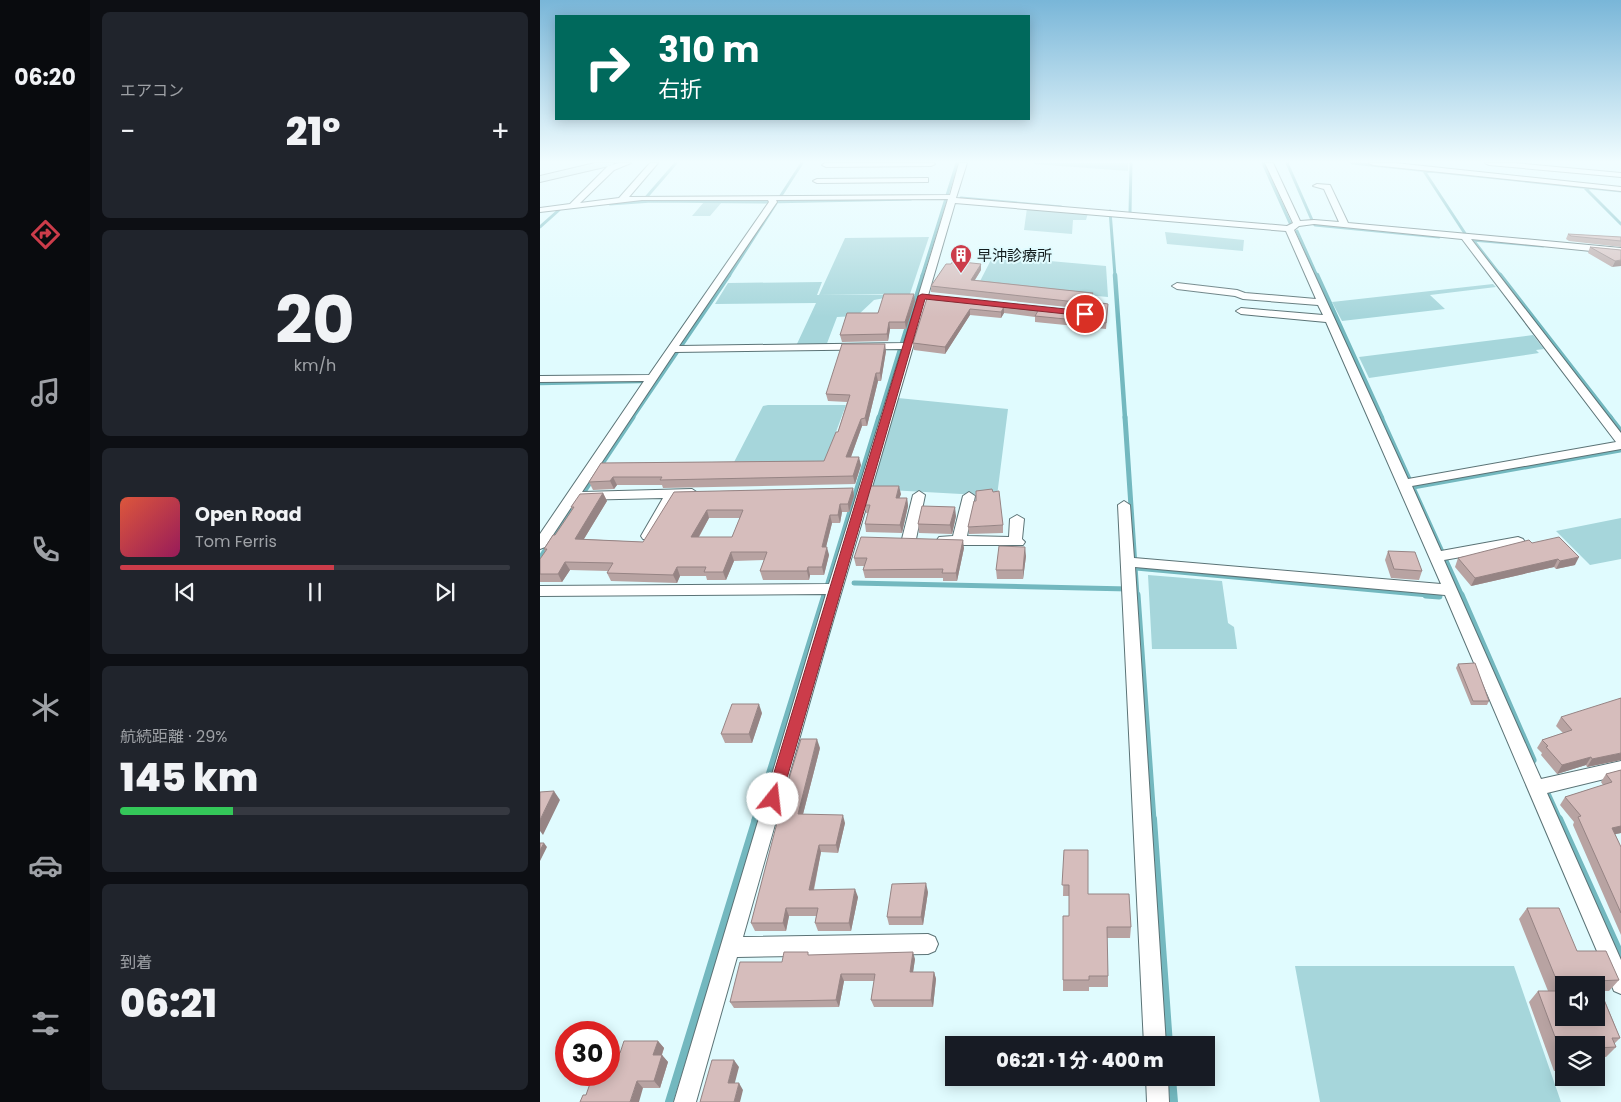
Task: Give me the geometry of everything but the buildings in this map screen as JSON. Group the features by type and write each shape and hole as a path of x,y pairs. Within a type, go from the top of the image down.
{"street":[{"path":"540,544 578,496 652,378 678,349 766,214"},
{"path":"685,1102 829,589 856,538 860,490 902,346 926,296 945,214"},
{"path":"1130,214 1293,226 1314,222 1621,251"},
{"path":"1289,214 1322,302 1442,556 1450,590 1542,787 1621,984"},
{"path":"1339,214 1344,225"},
{"path":"1465,237 1621,440"},
{"path":"1177,286 1237,293 1243,296 1322,302"},
{"path":"1241,310 1330,319"},
{"path":"678,349 902,346"},
{"path":"540,379 652,378"},
{"path":"1408,483 1621,445"},
{"path":"578,496 700,493"},
{"path":"642,545 672,494"},
{"path":"919,495 914,539 1017,542 1016,519"},
{"path":"958,540 969,496"},
{"path":"1124,505 1133,562 1129,589 1154,1036"},
{"path":"1442,556 1518,542"},
{"path":"1133,562 1450,590"},
{"path":"540,591 829,589"},
{"path":"1542,787 1621,768"},
{"path":"730,947 928,944"},
{"path":"1157,1086 1158,1102"}],"shaded area":[{"path":"693,214 711,214 710,216 692,216"},
{"path":"1026,214 1088,214 1086,220 1073,220 1072,234 1024,230"},
{"path":"1165,232 1244,240 1243,251 1167,244"},
{"path":"929,237 910,294 819,295 845,238"},
{"path":"993,256 1106,266 1108,297 978,285"},
{"path":"822,282 817,295 901,295 874,300 857,316 837,317 826,346 796,346 816,303 715,304 728,283"},
{"path":"1493,284 1496,287 1430,295 1445,309 1342,321 1332,302"},
{"path":"1533,335 1544,349 1536,350 1539,353 1369,378 1359,357"},
{"path":"898,398 1008,409 997,496 871,489"},
{"path":"846,405 824,464 732,466 763,406"},
{"path":"1621,518 1621,559 1590,565 1556,531"},
{"path":"1148,575 1222,581 1228,623 1234,627 1237,649 1152,649"},
{"path":"1295,966 1514,966 1561,1102 1320,1102"}],"waterway":[{"path":"540,227 554,214"},
{"path":"729,276 769,214"},
{"path":"922,276 941,214"},
{"path":"1110,214 1115,276"},
{"path":"1286,214 1290,223"},
{"path":"1310,214 1312,220"},
{"path":"1452,214 1466,235"},
{"path":"1611,214 1621,224"},
{"path":"1315,225 1439,237"},
{"path":"1297,231 1317,276"},
{"path":"1473,240 1543,246"},
{"path":"1473,240 1501,276"},
{"path":"632,418 729,275"},
{"path":"879,418 923,275"},
{"path":"1115,275 1125,418"},
{"path":"1317,275 1382,418"},
{"path":"1500,275 1611,418"},
{"path":"540,383 641,381"},
{"path":"599,468 633,417"},
{"path":"824,596 879,417"},
{"path":"1125,417 1137,596"},
{"path":"1381,417 1462,596"},
{"path":"1610,417 1621,431"},
{"path":"1413,487 1620,450"},
{"path":"540,558 593,478"},
{"path":"1136,568 1439,596 1426,595"},
{"path":"854,583 1129,589"},
{"path":"755,820 825,595"},
{"path":"1137,595 1153,820"},
{"path":"1461,595 1533,760"},
{"path":"1544,787 1559,820"},
{"path":"669,1102 756,819"},
{"path":"1153,819 1168,1036"},
{"path":"1559,819 1621,956"},
{"path":"1173,1086 1174,1102"}],"place":[{"name":"早沖診療所","path":"961,274"}],"route":[{"path":"773,799 922,296 1085,314"}]}
